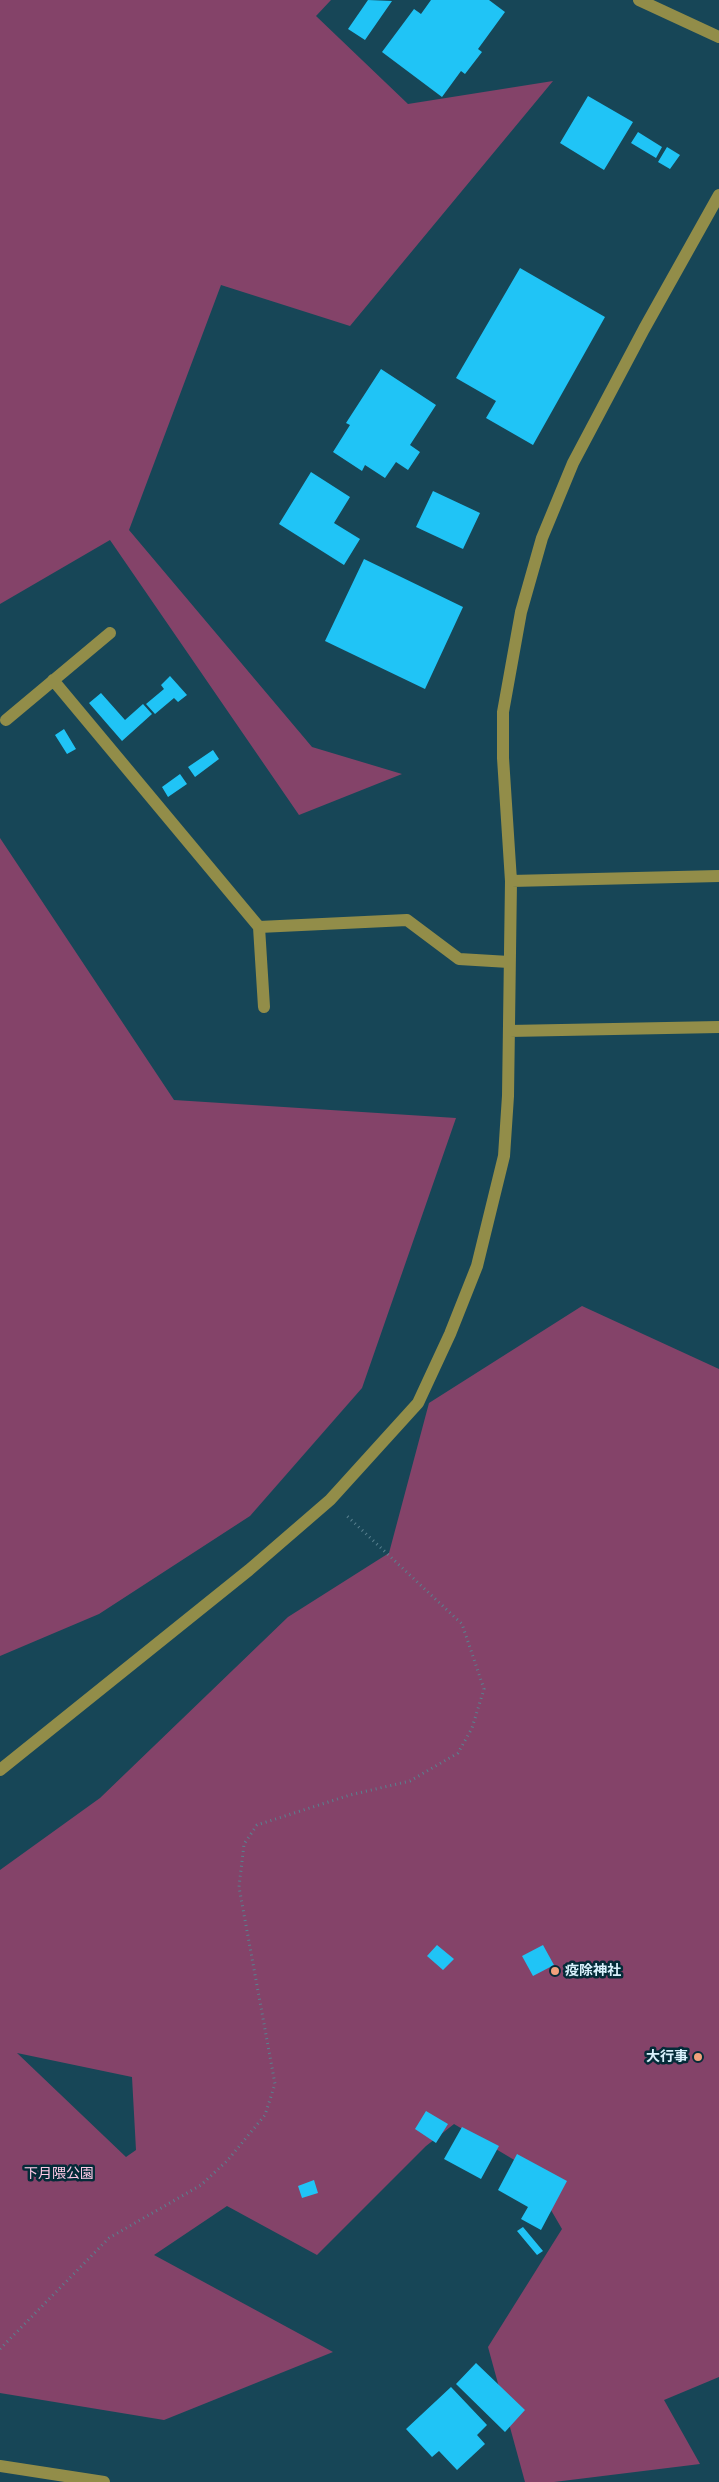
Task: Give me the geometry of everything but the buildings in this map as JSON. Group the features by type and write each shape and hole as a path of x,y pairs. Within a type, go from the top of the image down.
{"street":[{"path":"639,0 719,38"},
{"path":"0,1770 249,1570 330,1500 418,1403 450,1334 477,1266 504,1156 508,1096 511,881 503,758 503,712 521,612 542,538 573,463 644,329 719,195"},
{"path":"6,720 110,633"},
{"path":"53,680 259,927 264,1007"},
{"path":"511,881 719,876"},
{"path":"259,927 407,920 459,959 509,962"},
{"path":"509,1032 719,1028"},
{"path":"0,2466 104,2482"}],"path":[{"path":"0,2350 110,2238 201,2185 227,2161 265,2114 276,2084 238,1887 244,1844 257,1825 350,1795 410,1781 458,1753 472,1728 484,1689 462,1624 330,1500"}],"green space":[{"path":"0,0 331,0 316,16 408,104 553,81 350,326 221,285 129,530 312,747 402,774 299,815 110,540 0,604"},
{"path":"0,838 174,1100 456,1118 362,1388 250,1516 99,1614 0,1656"},
{"name":"下月隈公園","path":"582,1306 719,1369 719,2377 664,2400 700,2464 554,2482 525,2482 488,2347 562,2229 526,2167 454,2124 426,2146 317,2255 227,2206 154,2255 333,2352 164,2420 0,2393 0,1870 100,1798 288,1617 389,1553 429,1403","holes":["17,2053 132,2077 136,2150 126,2157"]}],"place":[{"name":"疫除神社","path":"555,1971"},
{"name":"大行事","path":"698,2057"}]}
